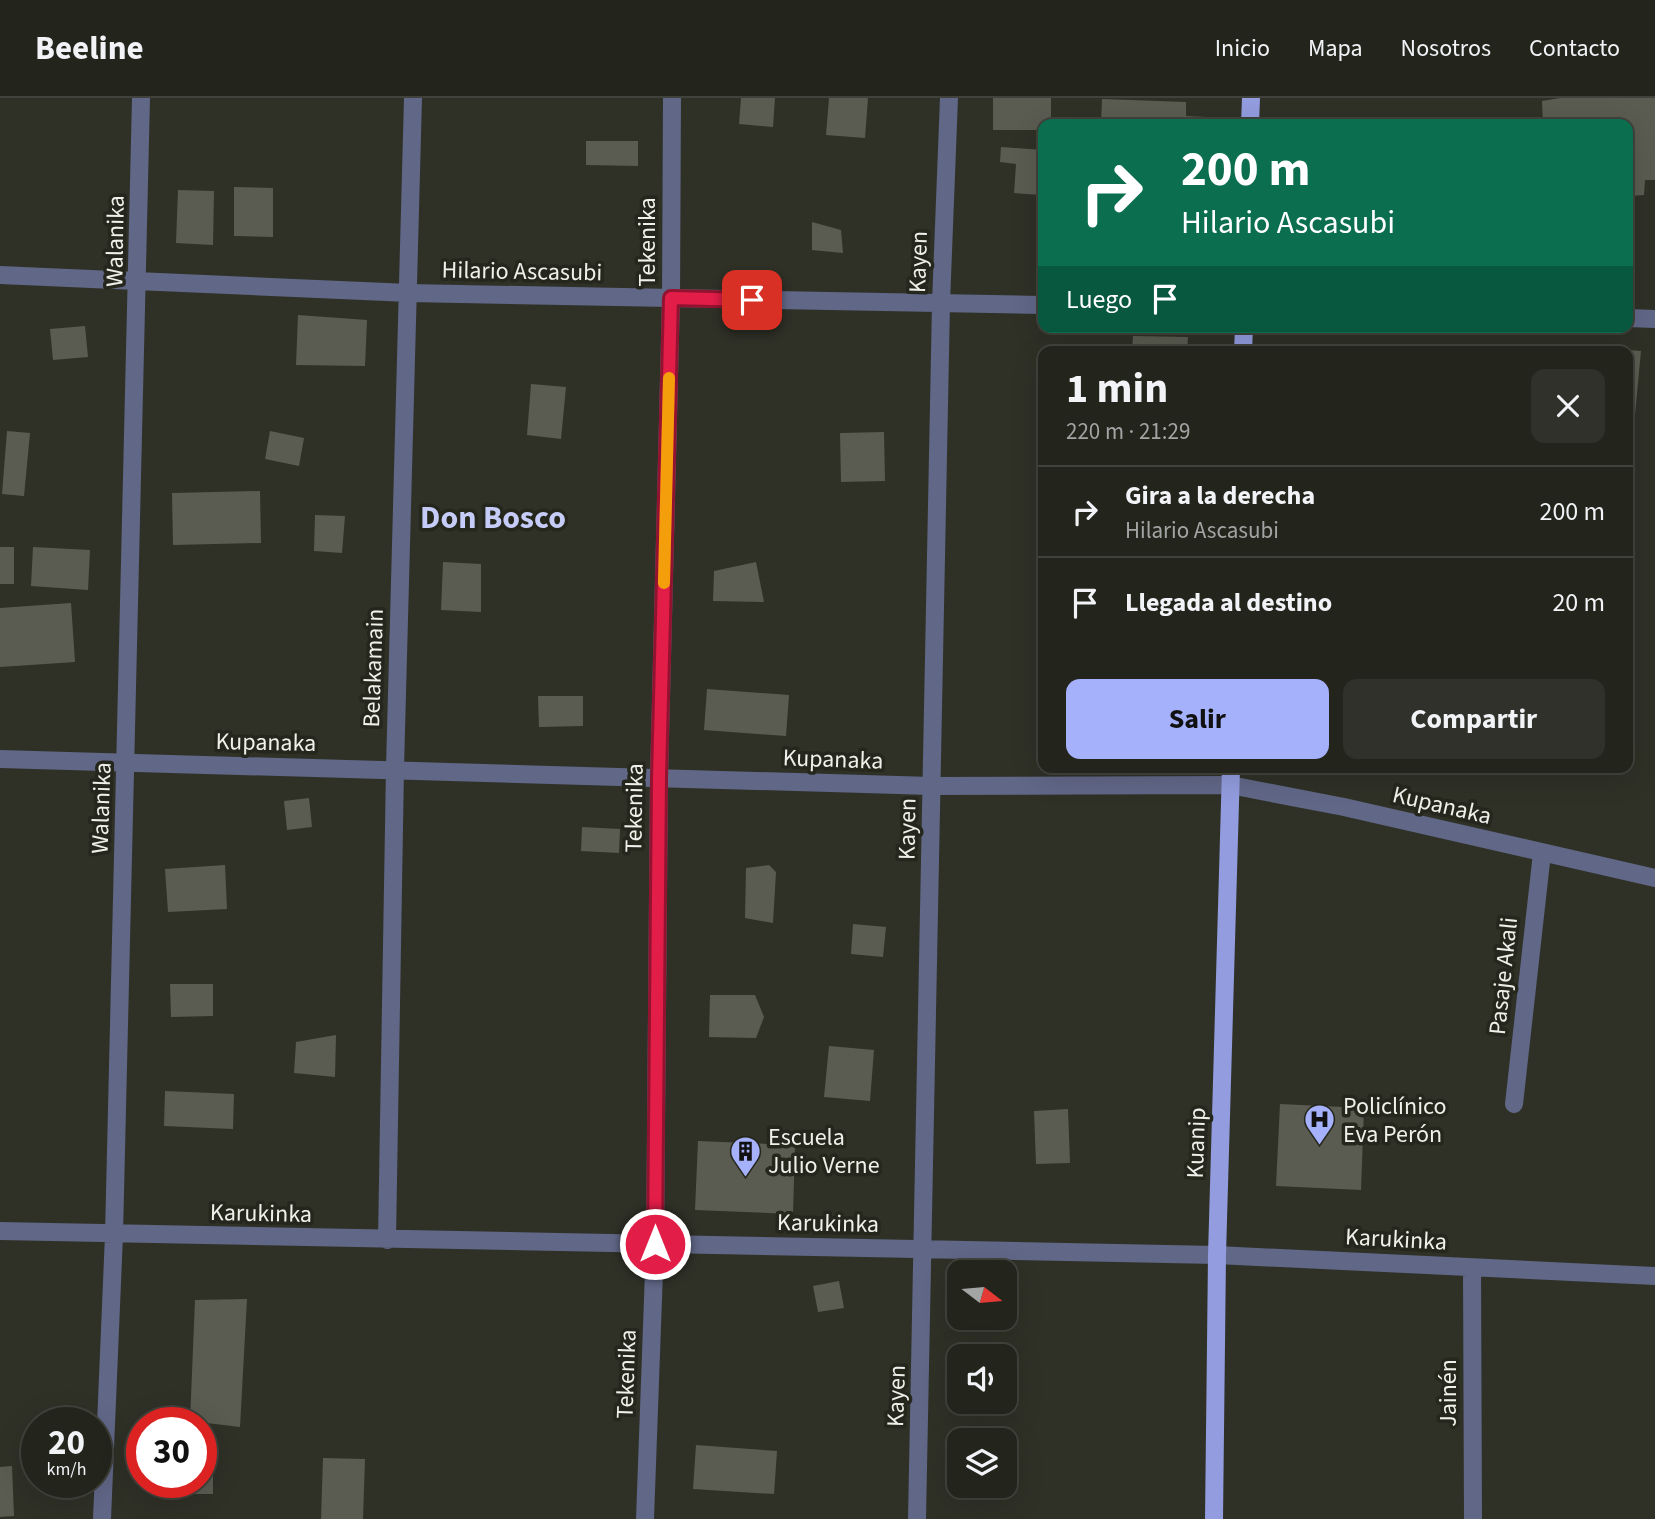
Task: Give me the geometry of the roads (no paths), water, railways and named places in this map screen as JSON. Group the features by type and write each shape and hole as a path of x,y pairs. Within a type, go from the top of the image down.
{"main road":[{"path":"1250,119 1251,98"},
{"name":"Kuanip","path":"1214,1519 1217,1255 1231,777"}],"street":[{"name":"Walanika","path":"102,1519 114,1235 127,764 141,98"},
{"name":"Belakamain","path":"387,1240 395,768 414,98"},
{"name":"Tekenika","path":"645,1519 655,1244 659,778 671,298 672,98"},
{"name":"Kayen","path":"917,1519 925,1250 941,303 948,98"},
{"name":"Hilario Ascasubi","path":"0,275 409,293 1038,305"},
{"path":"1633,318 1655,318"},
{"name":"Kupanaka","path":"0,759 127,764 395,768 932,786 1231,777 1344,807 1655,878"},
{"name":"Pasaje Akali","path":"1514,1104 1542,853"},
{"name":"Karukinka","path":"0,1231 1217,1255 1655,1276"},
{"name":"Jainén","path":"1472,1268 1473,1519"}],"place":[{"name":"Policlínico Eva Perón","path":"1320,1147"},
{"name":"Escuela Julio Verne","path":"745,1178"}],"district":[{"name":"Don Bosco","path":"493,517"}]}
